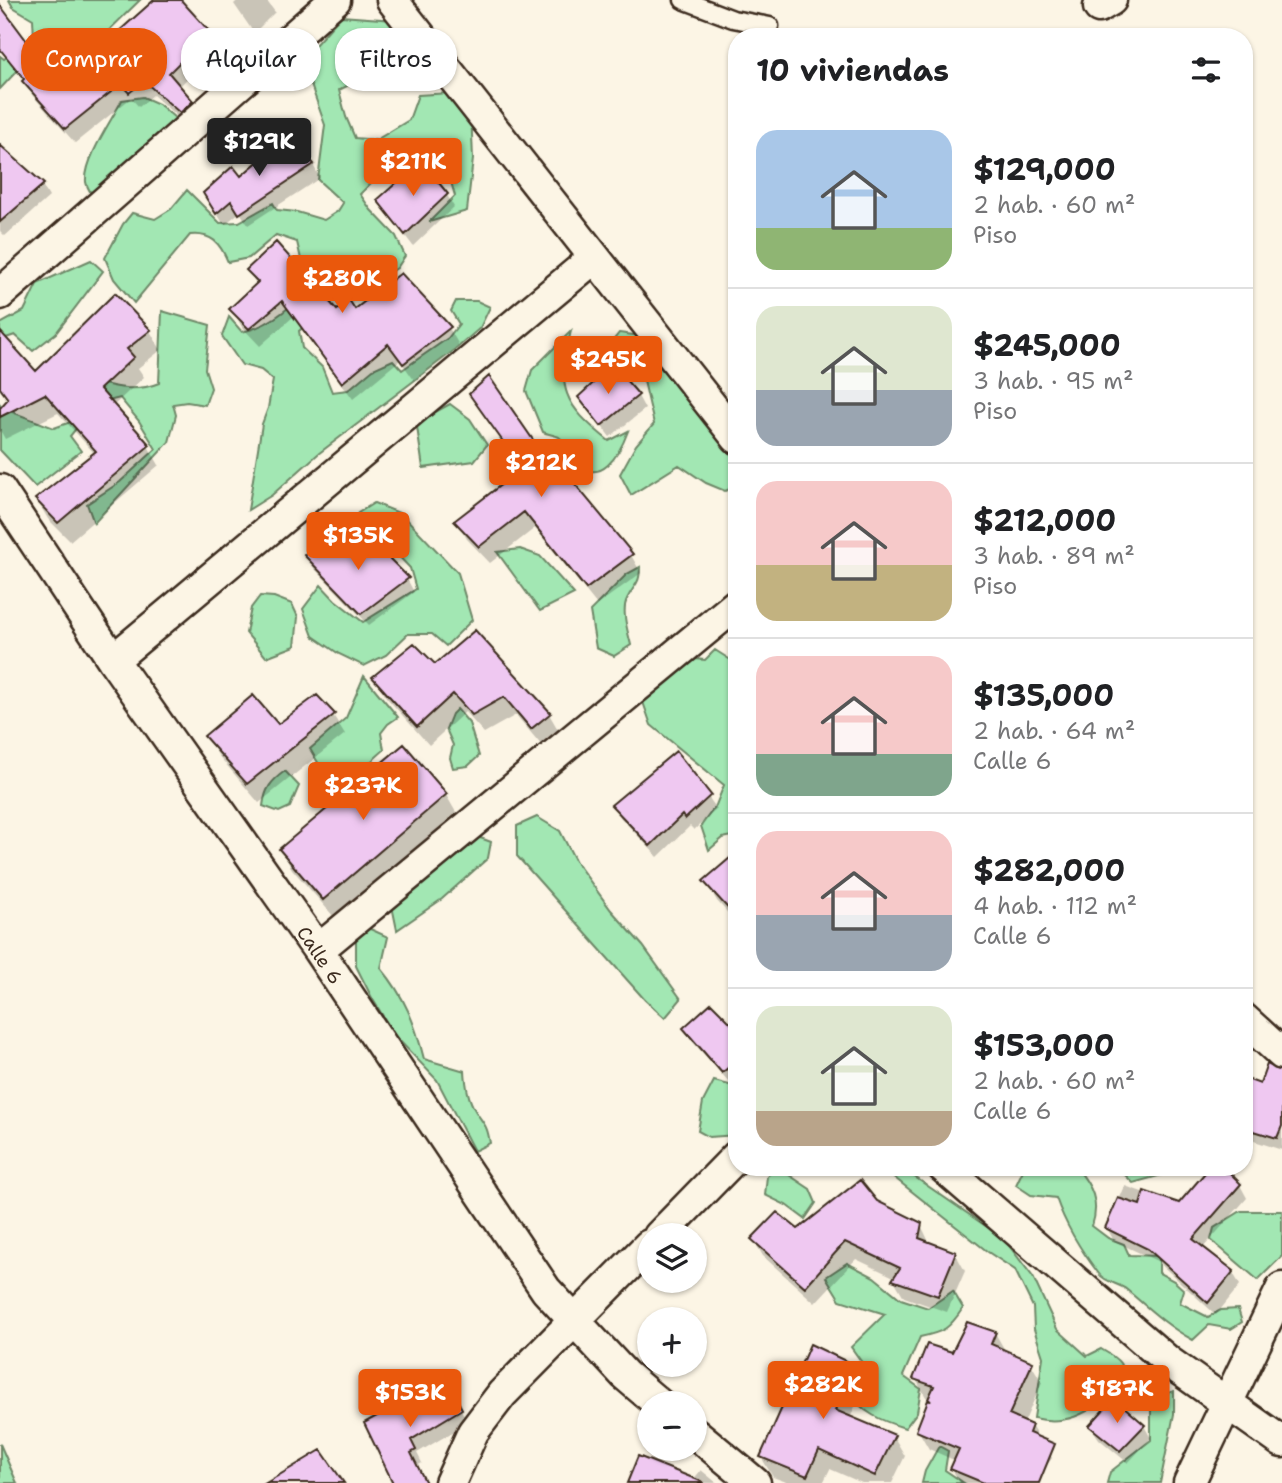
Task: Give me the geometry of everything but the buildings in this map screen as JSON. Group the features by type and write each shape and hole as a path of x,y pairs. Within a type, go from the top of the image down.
{"street":[{"path":"0,294 335,0"},
{"path":"392,0 728,427"},
{"path":"113,660 594,258"},
{"name":"Calle 6","path":"0,490 113,660 318,950 546,1290 625,1375 644,1391"},
{"path":"318,950 728,611"},
{"path":"1253,1028 1282,1055"},
{"path":"672,1223 728,1165"},
{"path":"953,1176 1169,1362 1282,1442"},
{"path":"450,1483 473,1433 502,1394 637,1257"},
{"path":"1189,1483 1282,1288"},
{"path":"707,1443 755,1483"}],"lane":[{"path":"683,0 733,19 770,26"}],"green space":[{"path":"9,0 140,0 111,28 33,28 33,19 13,7"},
{"path":"341,16 394,20 393,28 335,28 335,91 339,91 355,138 376,140 409,120 418,95 450,93 471,110 473,159 467,211 429,222 455,196 445,161 426,148 376,178 360,194 396,236 405,256 397,268 362,290 343,292 299,331 302,348 322,367 332,392 348,390 373,369 393,360 402,370 448,338 459,324 451,311 456,301 477,301 490,307 480,328 457,348 318,454 272,495 248,510 262,424 273,380 261,370 242,365 222,336 229,317 242,332 253,329 284,311 309,286 316,276 301,259 297,242 276,235 249,258 228,262 222,249 210,238 190,235 134,303 114,279 105,258 132,213 155,219 171,209 187,190 220,223 239,222 273,203 277,210 297,212 324,220 338,211 343,203 318,180 325,125 313,91 321,91 321,38"},
{"path":"21,47 21,67 0,89 0,56 4,59"},
{"path":"143,97 159,104 183,125 96,202 86,182 89,162 122,100"},
{"path":"91,260 103,271 56,333 33,351 15,335 0,340 0,324 24,311 37,284"},
{"path":"162,311 210,325 205,369 211,388 205,405 187,402 173,404 176,415 169,442 94,523 87,504 120,482 156,449 139,421 120,398 96,404 70,436 81,451 35,487 0,450 0,404 4,409 54,428 71,422 96,382 128,388 159,383"},
{"path":"571,331 566,351 564,382 573,405 609,441 628,431 614,458 601,470 584,468 561,439 543,432 526,391 532,370"},
{"path":"619,333 655,338 728,401 728,490 706,483 679,465 631,495 620,474 636,445 654,424 644,381 608,347"},
{"path":"450,404 470,419 487,445 474,461 423,468 417,427 428,416"},
{"path":"374,503 402,514 458,573 472,620 446,646 432,634 408,634 386,655 364,666 339,654 313,636 303,609 321,585 363,622 416,589 410,568 358,513"},
{"path":"520,549 540,556 574,594 540,611 497,552"},
{"path":"640,567 638,581 625,604 631,645 614,656 596,648 590,611 627,574"},
{"path":"260,596 274,597 292,604 298,617 295,646 266,657 246,633 251,608"},
{"path":"715,650 728,658 728,837 709,850 701,826 716,805 724,785 651,725 643,702 650,659 705,660"},
{"path":"364,676 398,717 381,733 384,750 356,775 343,779 323,771 310,749 346,718"},
{"path":"457,709 469,723 479,756 468,766 453,768 450,758 453,745 446,729"},
{"path":"285,771 299,786 290,807 279,812 263,806 269,786"},
{"path":"537,817 560,831 576,862 681,999 665,1018 645,1000 517,856 517,826"},
{"path":"475,836 491,842 488,858 442,899 397,930 392,906 455,857"},
{"path":"368,928 388,937 381,968 397,989 408,1011 424,1059 465,1071 469,1097 487,1129 490,1143 474,1151 437,1080 395,1036 372,998 356,966 356,939"},
{"path":"714,1081 728,1085 728,1136 709,1137 698,1131 703,1102"},
{"path":"767,1176 790,1176 810,1189 816,1203 805,1219 786,1205 765,1195"},
{"path":"892,1176 913,1176 1003,1238 1033,1277 1057,1329 1087,1356 1101,1349 1117,1360 1122,1368 1126,1387 1072,1418 1034,1418 1043,1357 1034,1329 1033,1307 1015,1270 988,1252"},
{"path":"1020,1176 1082,1176 1095,1202 1092,1226 1108,1238 1124,1244 1129,1255 1159,1256 1159,1273 1184,1290 1180,1303 1208,1317 1221,1310 1238,1309 1242,1322 1231,1329 1209,1325 1193,1340 1158,1317 1127,1290 1099,1274 1075,1238 1056,1198 1031,1195 1016,1185"},
{"path":"1126,1176 1158,1176 1133,1183"},
{"path":"1241,1211 1282,1211 1282,1256 1258,1280 1211,1240 1214,1228"},
{"path":"847,1263 874,1277 901,1299 928,1308 953,1291 963,1308 945,1328 920,1337 903,1376 921,1389 917,1412 905,1428 873,1415 860,1406 850,1392 863,1364 851,1347 885,1314 840,1300 826,1277"},
{"path":"1174,1391 1174,1414 1160,1483 1107,1483 1110,1472 1151,1440 1151,1398"},
{"path":"0,1444 17,1483 0,1483"},
{"path":"939,1446 948,1451 945,1470 964,1483 922,1483 925,1471"}]}
